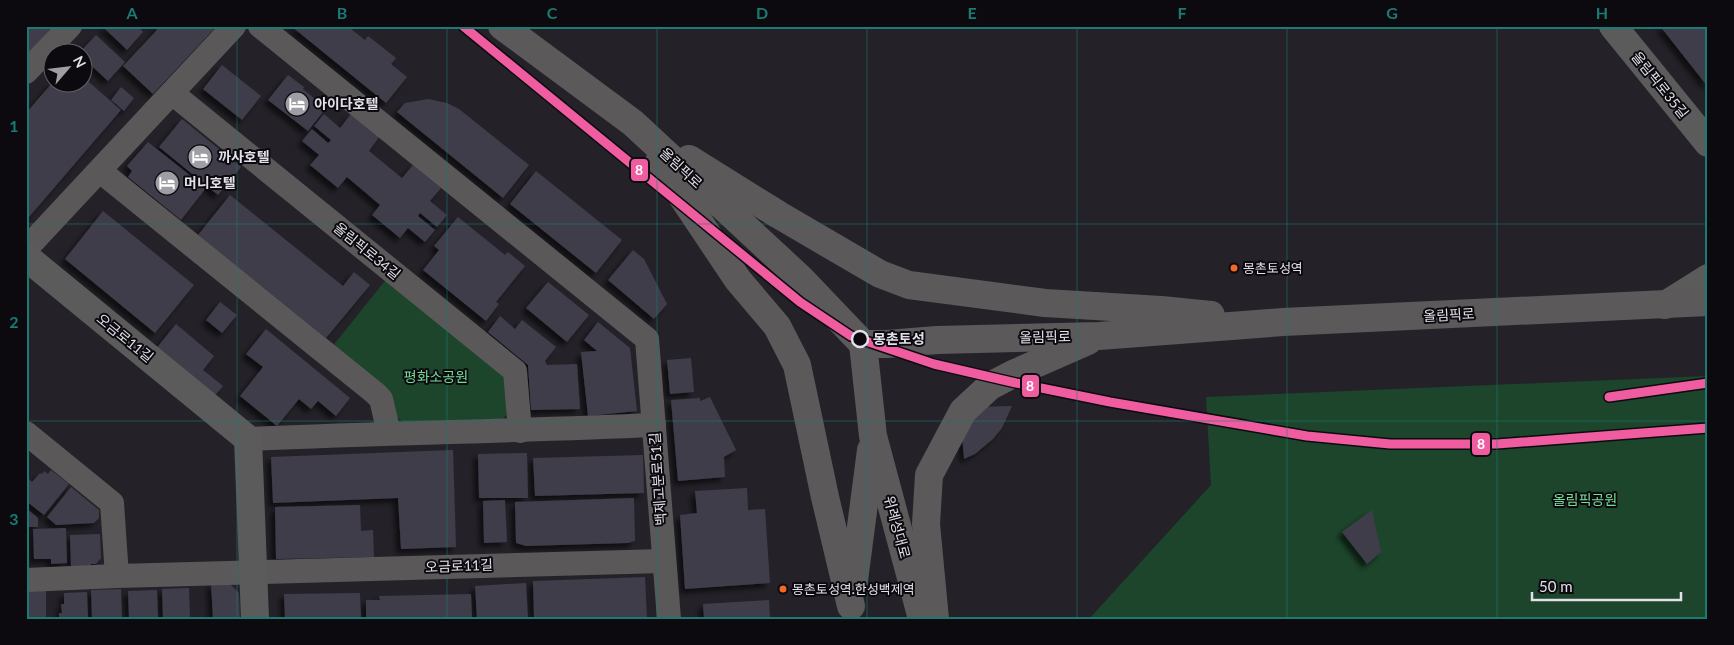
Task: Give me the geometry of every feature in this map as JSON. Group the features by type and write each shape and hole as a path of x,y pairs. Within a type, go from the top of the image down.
{"main road":[{"name":"올림픽로","path":"502,26 633,123 800,278 863,344 1099,336 1283,322 1708,302"},
{"path":"633,123 779,215 880,274 910,285 1044,303 1160,310 1283,322"},
{"path":"633,123 738,280 777,326 797,365 852,613"},
{"path":"934,619 926,524 929,476 963,411 990,386 1099,336"},
{"name":"위례성대로","path":"863,344 872,436 922,619"},
{"name":"위례성대로","path":"852,613 872,436"}],"street":[{"path":"26,72 70,26"},
{"path":"26,249 234,26"},
{"name":"백제고분로51길","path":"260,26 647,340 669,619"},
{"name":"올림픽로35길","path":"1613,26 1708,143"},
{"name":"올림픽로34길","path":"172,93 515,371 520,431"},
{"path":"100,171 375,393 381,399 389,433"},
{"name":"오금로11길","path":"26,257 248,439"},
{"path":"1665,305 1708,278"},
{"path":"255,619 248,439 654,425"},
{"path":"26,433 112,503 117,576"},
{"name":"오금로11길","path":"253,572 664,561"},
{"path":"26,580 253,572"}],"green space":[{"name":"평화소공원","path":"388,277 508,374 510,411 500,422 405,425 332,347"},
{"name":"올림픽공원","path":"1708,376 1708,619 1089,619 1211,485 1206,397"}],"building":[{"path":"26,26 53,26 26,56"},
{"path":"102,26 138,26 143,32 127,50"},
{"path":"154,26 211,26 214,29 153,94 123,66 157,30"},
{"path":"291,26 347,26 365,40 368,36 396,58 391,64 407,77 386,103"},
{"path":"1660,26 1708,26 1708,87"},
{"path":"96,35 125,62 108,81 92,66 92,42 89,42"},
{"path":"222,65 261,96 242,120 203,89"},
{"name":"아이다호텔","path":"288,75 326,108 308,131 268,100"},
{"path":"92,85 121,110 29,217 26,214 26,113 44,92 92,92"},
{"path":"121,87 134,98 124,111 111,100"},
{"path":"428,99 447,103 459,109 529,165 503,198 397,112 405,103"},
{"path":"324,114 340,128 351,114 379,137 369,151 402,178 413,165 441,188 430,201 447,215 437,227 420,213 418,216 435,230 425,242 408,228 400,238 372,215 380,205 347,177 338,188 310,165 319,155 302,141 312,129 328,143 331,140 314,126"},
{"name":"까사호텔","path":"182,119 241,167 218,195 159,147"},
{"name":"머니호텔","path":"148,142 206,188 181,220 128,177 132,171 127,166"},
{"path":"536,171 622,240 596,273 510,204"},
{"path":"230,195 343,286 354,272 370,285 326,338 198,235"},
{"path":"103,211 194,285 155,333 65,259"},
{"path":"458,217 505,255 508,252 525,266 496,302 499,304 486,321 423,270 439,250 434,246"},
{"path":"633,250 644,259 667,304 654,319 608,280"},
{"path":"548,282 589,315 567,342 526,308"},
{"path":"220,302 237,315 222,333 206,320"},
{"path":"500,316 515,329 522,320 556,347 545,361 547,365 577,364 580,409 531,410 528,365 488,332"},
{"path":"598,322 630,348 637,411 588,416 581,352 597,351 584,340"},
{"path":"176,324 214,356 203,370 223,386 212,399 154,351"},
{"path":"266,329 350,398 336,416 318,401 311,409 299,399 277,426 240,396 263,367 246,354"},
{"path":"691,358 694,392 670,394 667,360"},
{"path":"710,397 736,450 724,457 725,477 678,481 671,400 700,398 700,401"},
{"path":"1012,406 1002,428 993,439 975,454 964,459 961,424 977,407"},
{"path":"453,450 456,547 401,549 398,498 273,503 271,457"},
{"path":"527,453 528,498 479,498 478,454"},
{"path":"643,455 644,493 535,496 533,458"},
{"path":"51,470 69,484 44,515 26,501 26,482 29,479 32,482 40,473 42,474 44,471 48,474"},
{"path":"71,487 99,510 99,518 94,523 56,525 47,517"},
{"path":"747,488 748,510 765,509 770,583 685,589 680,515 697,513 695,491"},
{"path":"634,498 635,541 628,543 526,546 516,543 515,502"},
{"path":"505,500 507,542 484,543 483,501"},
{"path":"360,505 361,531 373,530 374,557 276,559 275,507"},
{"path":"26,508 38,518 38,527 26,527"},
{"path":"1372,510 1381,552 1367,564 1342,532"},
{"path":"66,528 67,563 51,564 51,559 34,559 33,529"},
{"path":"100,534 101,558 96,564 91,564 91,567 71,568 70,535"},
{"path":"645,577 647,619 534,619 533,581"},
{"path":"526,583 528,619 477,619 475,586"},
{"path":"211,584 230,584 239,593 240,619 213,619"},
{"path":"189,588 190,619 163,619 162,589"},
{"path":"121,589 122,619 92,619 91,590"},
{"path":"157,590 158,619 129,619 128,591"},
{"path":"26,591 46,591 46,619 26,619"},
{"path":"87,592 88,619 59,619 59,613 62,613 61,604 64,604 64,593"},
{"path":"360,593 361,619 285,619 284,594"},
{"path":"471,594 472,619 366,619 366,600 380,600 379,596"},
{"path":"769,600 770,619 704,619 703,604"}],"transit line":[{"name":"8","path":"463,26 800,302 851,336 934,364 1110,402 1307,436 1390,444 1497,444 1708,428"},
{"name":"8","path":"1609,397 1708,383"}],"place":[{"name":"아이다호텔","path":"297,104"},
{"name":"까사호텔","path":"200,157"},
{"name":"머니호텔","path":"167,183"},
{"name":"몽촌토성역","path":"1234,268"},
{"name":"몽촌토성","path":"860,339"},
{"name":"몽촌토성역.한성백제역","path":"783,589"}]}
